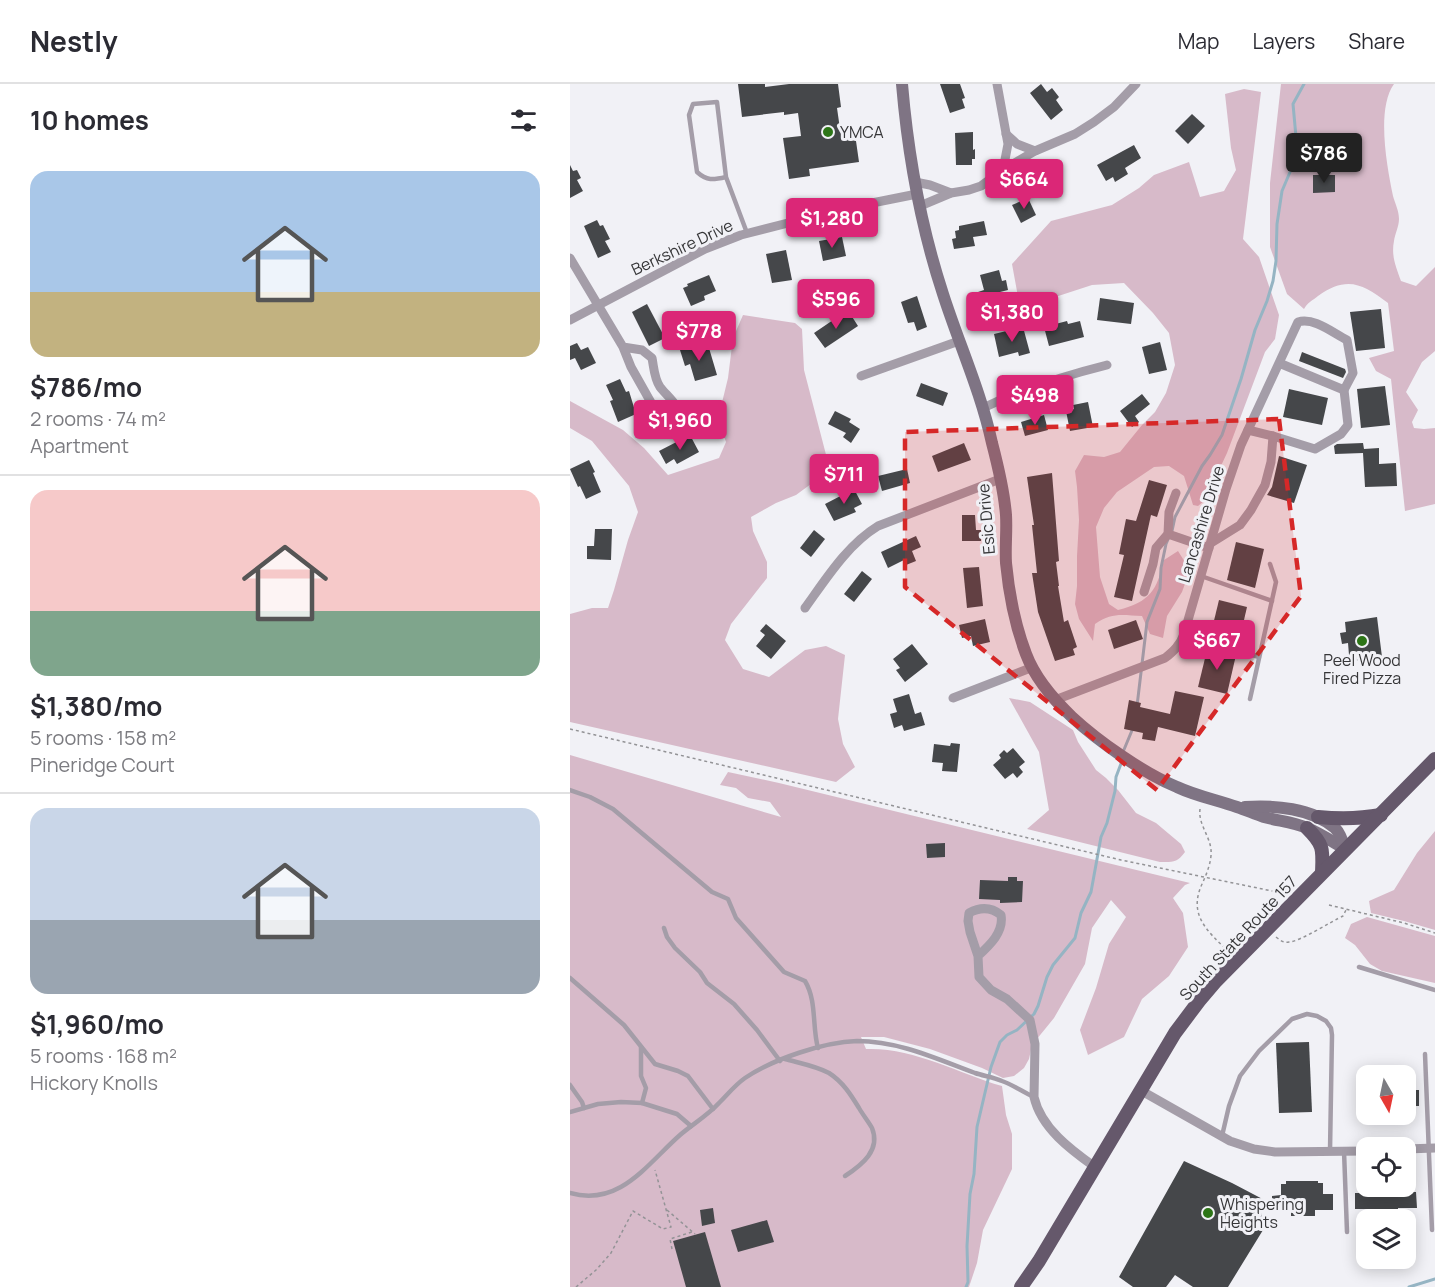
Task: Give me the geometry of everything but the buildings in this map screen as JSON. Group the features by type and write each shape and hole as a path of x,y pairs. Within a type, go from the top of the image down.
{"main road":[{"name":"South State Route 157","path":"1022,1287 1175,1033 1199,1001 1267,928 1435,759"},
{"path":"1318,817 1341,819 1381,815"},
{"path":"1307,828 1321,844 1322,872"}],"street":[{"name":"Esic Drive","path":"902,84 904,116 928,244 942,294 983,408 1006,515 1006,562 1010,595 1016,623 1026,654 1033,667 1055,700 1072,717 1145,771 1176,787 1204,797 1307,828 1346,849"},
{"path":"997,84 1008,144 1003,170"},
{"name":"Berkshire Drive","path":"570,320 705,249 747,233 847,208 917,194 951,193 981,186 1035,151 1075,134 1094,122 1114,107 1136,84"},
{"path":"1006,134 1017,144 1035,151"},
{"path":"917,194 930,185 951,193"},
{"path":"570,258 623,347 662,422 671,422 680,416 679,409 659,385 652,358 642,350 623,347"},
{"name":"Lancashire Drive","path":"1055,700 1165,658 1174,652 1180,643 1241,445 1298,322 1305,320 1313,322 1347,340 1353,373 1344,390"},
{"path":"861,376 959,341"},
{"path":"1248,430 1315,449 1341,434 1348,425 1344,390 1279,363"},
{"path":"983,408 1043,382 1107,365"},
{"path":"1168,534 1210,545 1240,525 1265,485 1273,436"},
{"path":"806,608 853,545 865,534 878,526 1000,479"},
{"path":"1144,592 1156,548 1168,534 1169,512 1176,493"},
{"path":"953,698 1033,667"},
{"name":"Esic Drive","path":"1241,808 1264,806 1294,810 1318,817 1337,830 1346,849"},
{"path":"978,956 999,932 1002,922 1001,915 995,910 988,908 969,913 968,921 978,956 980,977 991,990 1007,999 1030,1020 1035,1044 1034,1097 1040,1112 1055,1133 1074,1152 1095,1167"},
{"path":"1140,1090 1230,1141 1254,1149 1275,1152 1356,1151"},
{"path":"1416,1149 1431,1148"}],"lane":[{"path":"726,177 716,180 704,178 697,172 689,115 693,104 717,102 726,177 747,233"},
{"path":"1250,699 1276,582 1270,564"},
{"path":"1201,576 1272,601"},
{"path":"1184,634 1259,657"},
{"path":"570,790 613,809 712,892 728,899 736,918 784,972 805,981 811,995 818,1048"},
{"path":"664,928 675,948 700,972 706,983 734,1004 782,1060 825,1071 852,1094 871,1127 874,1140 873,1149 868,1158 845,1176"},
{"path":"1359,967 1435,990"},
{"path":"570,978 624,1025 655,1064 688,1076 713,1109"},
{"path":"1222,1136 1229,1106 1240,1076 1259,1051 1292,1019 1307,1014 1326,1021 1331,1028 1330,1151"},
{"path":"570,1193 592,1196 612,1192 626,1184 718,1105 729,1091 745,1078 782,1060 841,1043 883,1042 928,1054 1002,1081 1034,1097"},
{"path":"641,1047 641,1076 646,1088 642,1103"},
{"path":"1425,1054 1431,1148 1432,1230"},
{"path":"570,1085 584,1108"},
{"path":"570,1112 598,1104 642,1103 677,1114 691,1126"},
{"path":"1344,1151 1347,1233"}],"path":[{"path":"570,729 1121,860 1277,892"},
{"path":"1204,797 1199,814 1211,853 1198,900 1199,916 1213,938 1236,960"},
{"path":"1329,905 1435,933"},
{"path":"1267,928 1281,941 1295,941 1343,916 1347,909"},
{"path":"576,1287 610,1254 633,1211 663,1229 671,1227 655,1168 651,1162"},
{"path":"666,1210 694,1233 670,1239 672,1249"}],"highlighted area":[{"path":"1279,419 1301,596 1157,790 905,587 905,432"}],"shaded area":[{"path":"1281,84 1394,84 1385,108 1384,138 1393,196 1399,216 1393,246 1395,261 1401,281 1416,286 1435,267 1435,351 1422,362 1406,392 1418,410 1412,422 1414,428 1435,428 1435,504 1405,511 1391,379 1376,371 1369,358 1394,351 1388,303 1371,291 1354,284 1328,289 1304,309 1287,294 1270,247 1270,183"},
{"path":"1244,89 1261,92 1243,239 1259,257 1279,315 1275,339 1265,352 1227,453 1205,500 1198,506 1193,505 1184,476 1169,466 1154,467 1117,492 1104,508 1096,527 1100,577 1109,604 1118,610 1145,599 1155,587 1164,560 1178,551 1190,570 1182,592 1167,616 1163,638 1150,634 1142,616 1117,615 1095,624 1093,641 1079,619 1075,604 1079,520 1075,471 1084,455 1104,457 1120,452 1155,412 1166,393 1175,365 1169,333 1124,283 1092,285 1046,300 1021,313 1012,264 1051,221 1112,205 1139,188 1154,175 1189,162 1200,197 1224,191 1236,170 1225,94"},
{"path":"743,315 795,323 802,329 804,370 830,470 796,495 751,517 753,531 767,562 767,578 731,624 725,640 743,669 769,677 805,650 826,646 845,655 838,719 843,744 855,767 836,782 570,722 570,614 592,608 608,608 638,512 629,486 592,441 570,428 570,401 623,430 644,448 668,475 719,458 726,442 718,419 728,378 733,338"},
{"path":"1009,698 1030,702 1073,730 1096,770 1118,790 1136,813 1156,823 1181,844 1185,852 1182,856 1174,861 1160,862 1027,829 1049,810 1039,752"},
{"path":"570,755 781,817 770,802 748,798 736,788 720,785 728,772 1190,883 1185,885 1173,898 1183,913 1188,947 1169,976 1142,999 1124,1037 1088,1055 1080,1030 1109,944 1126,917 1111,900 1092,928 1085,964 1054,1018 1032,1045 1024,1068 1014,1076 1003,1078 930,1049 884,1037 861,1037 866,1049 883,1049 918,1056 1002,1086 1006,1115 1012,1134 1012,1169 983,1230 977,1263 969,1287 570,1287"},
{"path":"1435,831 1435,930 1371,913 1369,901 1394,890 1417,853"},
{"path":"1367,917 1435,936 1435,983 1382,971 1370,964 1355,945 1345,938 1351,924"}],"waterway":[{"path":"1172,531 1175,517 1202,466 1222,435 1273,281 1282,191 1293,165 1296,137 1293,104 1304,84"},
{"path":"1137,706 1147,622 1160,589 1161,568 1169,537"},
{"path":"1123,752 1133,728"},
{"path":"966,1287 970,1194 974,1174 977,1127 991,1067 1000,1042 1034,1014 1053,965 1075,938 1081,913 1091,892 1101,837 1107,823 1116,777 1122,761"},
{"path":"1409,1287 1435,1279"}],"place":[{"name":"YMCA","path":"828,132"},
{"name":"Peel Wood Fired Pizza","path":"1362,641"},
{"name":"Whispering Heights","path":"1208,1213"}]}
